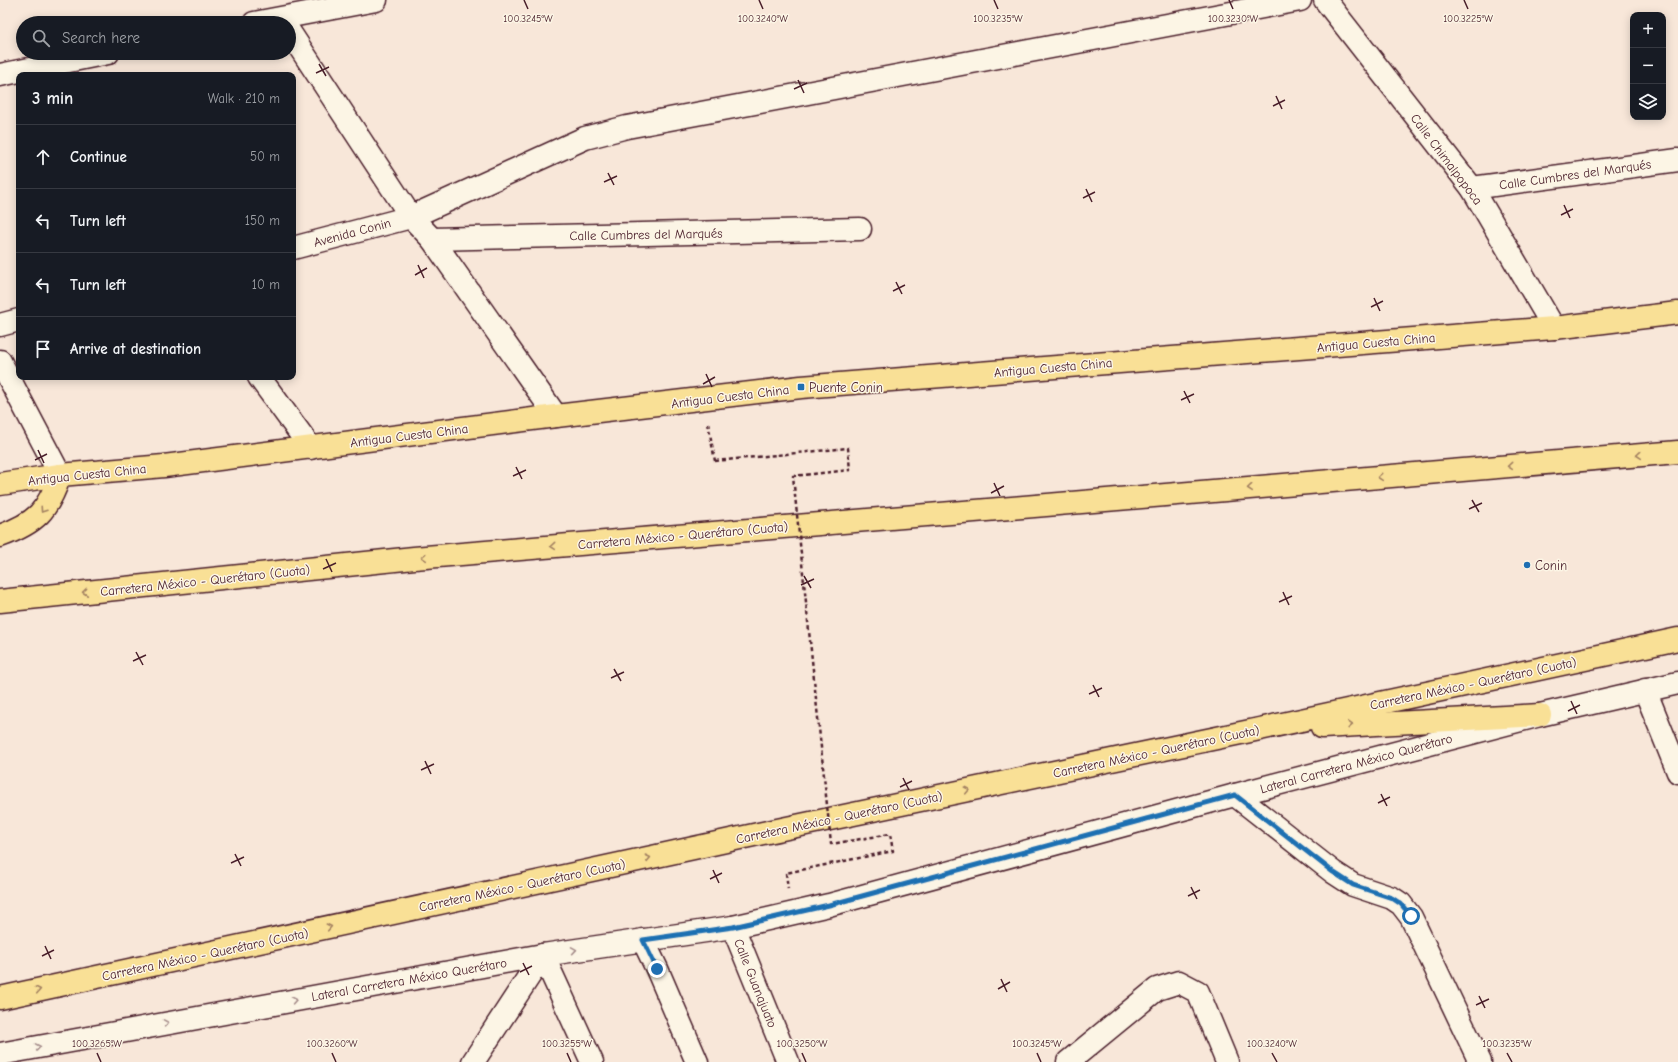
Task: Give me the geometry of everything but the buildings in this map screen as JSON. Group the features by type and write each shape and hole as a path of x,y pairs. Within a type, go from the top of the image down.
{"main road":[{"name":"Antigua Cuesta China","path":"0,484 60,475 164,466 556,416 801,387 1554,328 1678,313"},
{"name":"Carretera México - Querétaro (Cuota)","path":"0,601 430,557 1678,452"},
{"path":"0,536 23,526 39,516 54,494 60,475"},
{"name":"Carretera México - Querétaro (Cuota)","path":"0,998 762,833 1255,730 1678,639"},
{"path":"1255,730 1540,715"}],"street":[{"path":"296,21 376,0"},
{"name":"Avenida Conin","path":"296,247 411,217 585,138 627,127 1300,0"},
{"name":"Calle Chimalpopoca","path":"1325,0 1472,188 1554,328"},
{"path":"296,42 411,217 432,239 556,416"},
{"path":"0,75 74,60"},
{"name":"Calle Cumbres del Marqués","path":"1472,188 1678,160"},
{"name":"Calle Cumbres del Marqués","path":"432,239 860,229"},
{"path":"0,325 16,321"},
{"path":"0,361 60,475"},
{"path":"261,380 311,448"},
{"name":"Lateral Carretera México Querétaro","path":"0,1054 543,955 733,927 829,905 1235,795 1540,715 1678,683"},
{"path":"1645,690 1678,772"},
{"path":"1235,795 1333,872 1353,885 1392,898 1401,904 1411,916 1480,1062"},
{"name":"Calle Guanajuato","path":"733,927 788,1062"},
{"path":"643,940 697,1062"},
{"path":"474,1062 543,955"},
{"path":"543,955 592,1062"},
{"path":"1068,1062 1157,989 1179,982 1198,992 1227,1062"}],"path":[{"path":"703,399 715,461 848,448 850,470 793,476 831,844 890,834 893,851 786,873"}],"place":[{"name":"Puente Conin","path":"801,387"},
{"name":"Conin","path":"1527,565"}],"route":[{"path":"657,969 643,940 733,927 829,905 1235,795 1333,872 1353,885 1392,898 1401,904 1411,916"}]}
